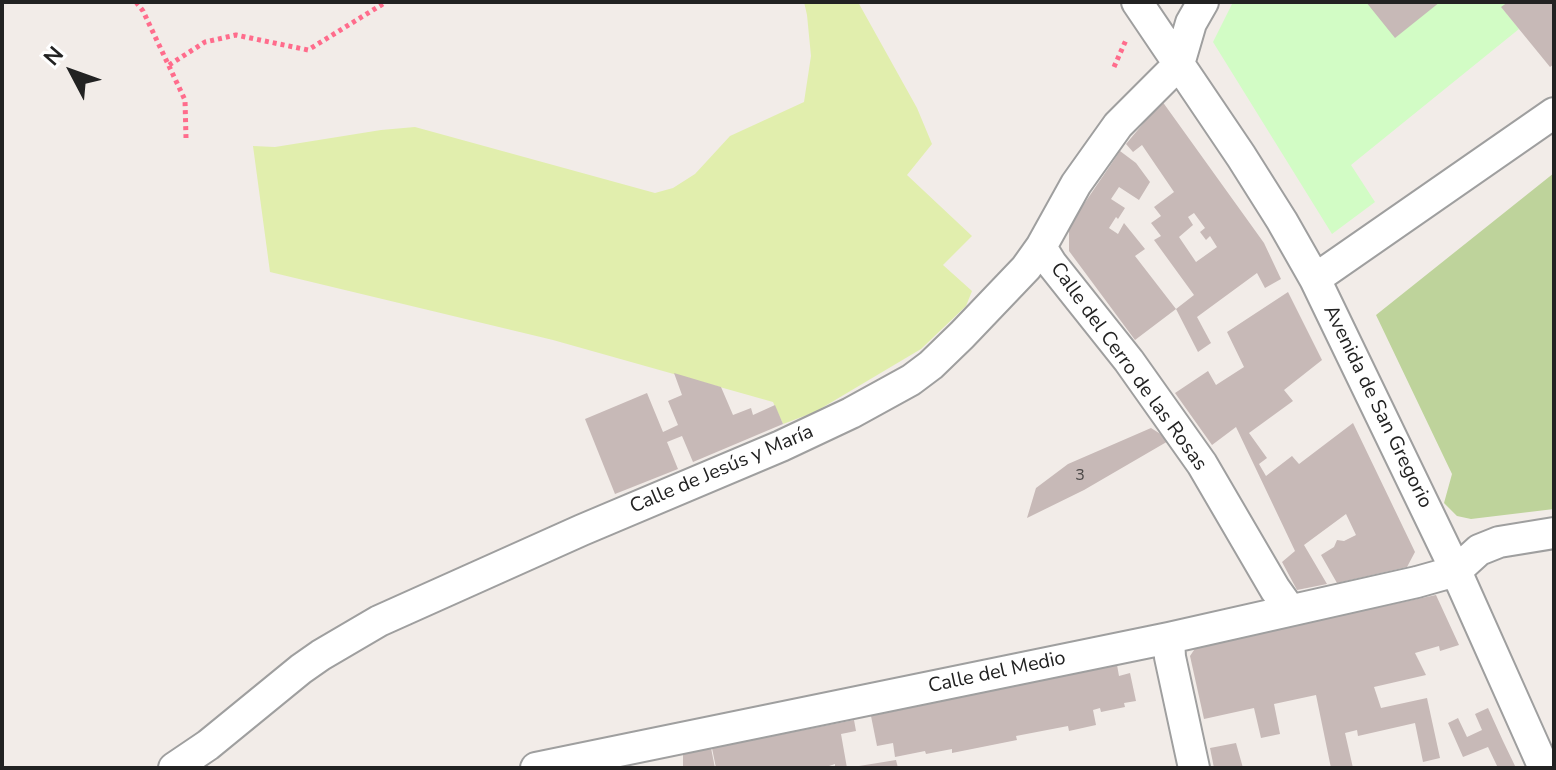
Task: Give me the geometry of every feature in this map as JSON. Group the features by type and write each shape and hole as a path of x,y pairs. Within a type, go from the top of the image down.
{"street":[{"name":"Avenida de San Gregorio","path":"1137,2 1249,169 1315,279 1456,571 1544,768"},
{"path":"1179,64 1191,23 1203,2"},
{"name":"Calle de Jesús y María","path":"174,768 208,745 301,669 379,621 568,536 781,446 911,380 931,365 1002,296 1026,268 1076,184 1118,125 1179,64"},
{"path":"1315,279 1554,113"},
{"name":"Calle del Cerro de las Rosas","path":"1041,247 1129,361 1202,464 1290,610"},
{"path":"1456,571 1479,550 1499,542 1554,533"},
{"name":"Calle del Medio","path":"536,768 670,754 1456,571"},
{"path":"1169,638 1170,657 1194,768"}],"path":[{"path":"136,2 185,100 186,138"},
{"path":"169,65 205,42 236,35 308,50 386,2"}],"green space":[{"path":"804,2 858,2 917,108 932,144 907,175 972,236 943,265 972,291 966,306 921,349 815,412 783,424 773,402 553,340 270,272 253,146 275,147 415,127 655,193 673,188 695,174 730,136 804,102 811,56"},
{"path":"1233,2 1508,2 1502,8 1519,29 1351,165 1375,202 1332,234 1213,42"},
{"path":"1554,173 1554,509 1471,519 1457,516 1444,503 1452,474 1376,315"}],"building":[{"path":"1366,2 1440,2 1395,38"},
{"path":"1508,2 1554,2 1554,64 1550,67 1501,7"},
{"path":"1162,101 1264,243 1281,279 1265,288 1257,273 1197,317 1211,343 1198,352 1176,309 1194,295 1154,240 1161,236 1151,223 1161,216 1154,207 1174,192 1142,145 1133,152 1126,144","holes":["1194,213 1205,228 1200,232 1206,240 1210,236 1217,247 1196,262 1179,237 1193,225 1188,217"]},
{"path":"1120,151 1136,163 1150,182 1139,200 1119,187 1111,199 1125,208 1109,228 1118,234 1124,223 1145,249 1135,256 1176,309 1135,340 1069,251 1069,226"},
{"path":"1288,292 1322,360 1284,390 1293,401 1249,433 1267,458 1259,464 1266,476 1292,456 1299,464 1353,423 1415,552 1407,567 1337,583 1321,555 1334,547 1337,540 1344,541 1356,535 1346,514 1304,545 1327,584 1297,590 1282,562 1295,551 1236,427 1212,445 1175,393 1208,371 1216,385 1244,367 1227,332"},
{"path":"674,373 721,387 733,415 751,408 753,415 775,405 783,424 693,462 682,436 667,442 678,469 615,494 585,419 647,393 663,432 678,425 668,401 682,395"},
{"path":"1151,428 1170,440 1084,490 1027,518 1036,488 1068,464"},
{"path":"1436,595 1459,645 1440,651 1439,646 1415,653 1426,675 1374,687 1381,708 1427,698 1440,758 1423,762 1415,723 1358,736 1357,730 1345,733 1353,768 1331,768 1316,695 1274,704 1280,734 1261,738 1254,708 1204,719 1190,656 1196,647"},
{"path":"1117,665 1119,676 1130,673 1136,701 1124,703 1125,707 1101,712 1100,708 1093,710 1096,725 1069,731 1068,726 1016,736 1017,740 952,753 952,749 895,757 893,743 877,746 871,716"},
{"path":"1488,708 1516,768 1498,768 1488,747 1463,757 1448,723 1458,718 1467,737 1482,730 1475,714"},
{"path":"854,720 856,731 841,734 847,768 835,768 835,764 823,768 716,768 712,748"},
{"path":"1236,743 1243,768 1214,768 1210,748"},
{"path":"711,748 715,768 683,768 683,754"},
{"path":"896,760 898,768 859,768 859,766"}]}
